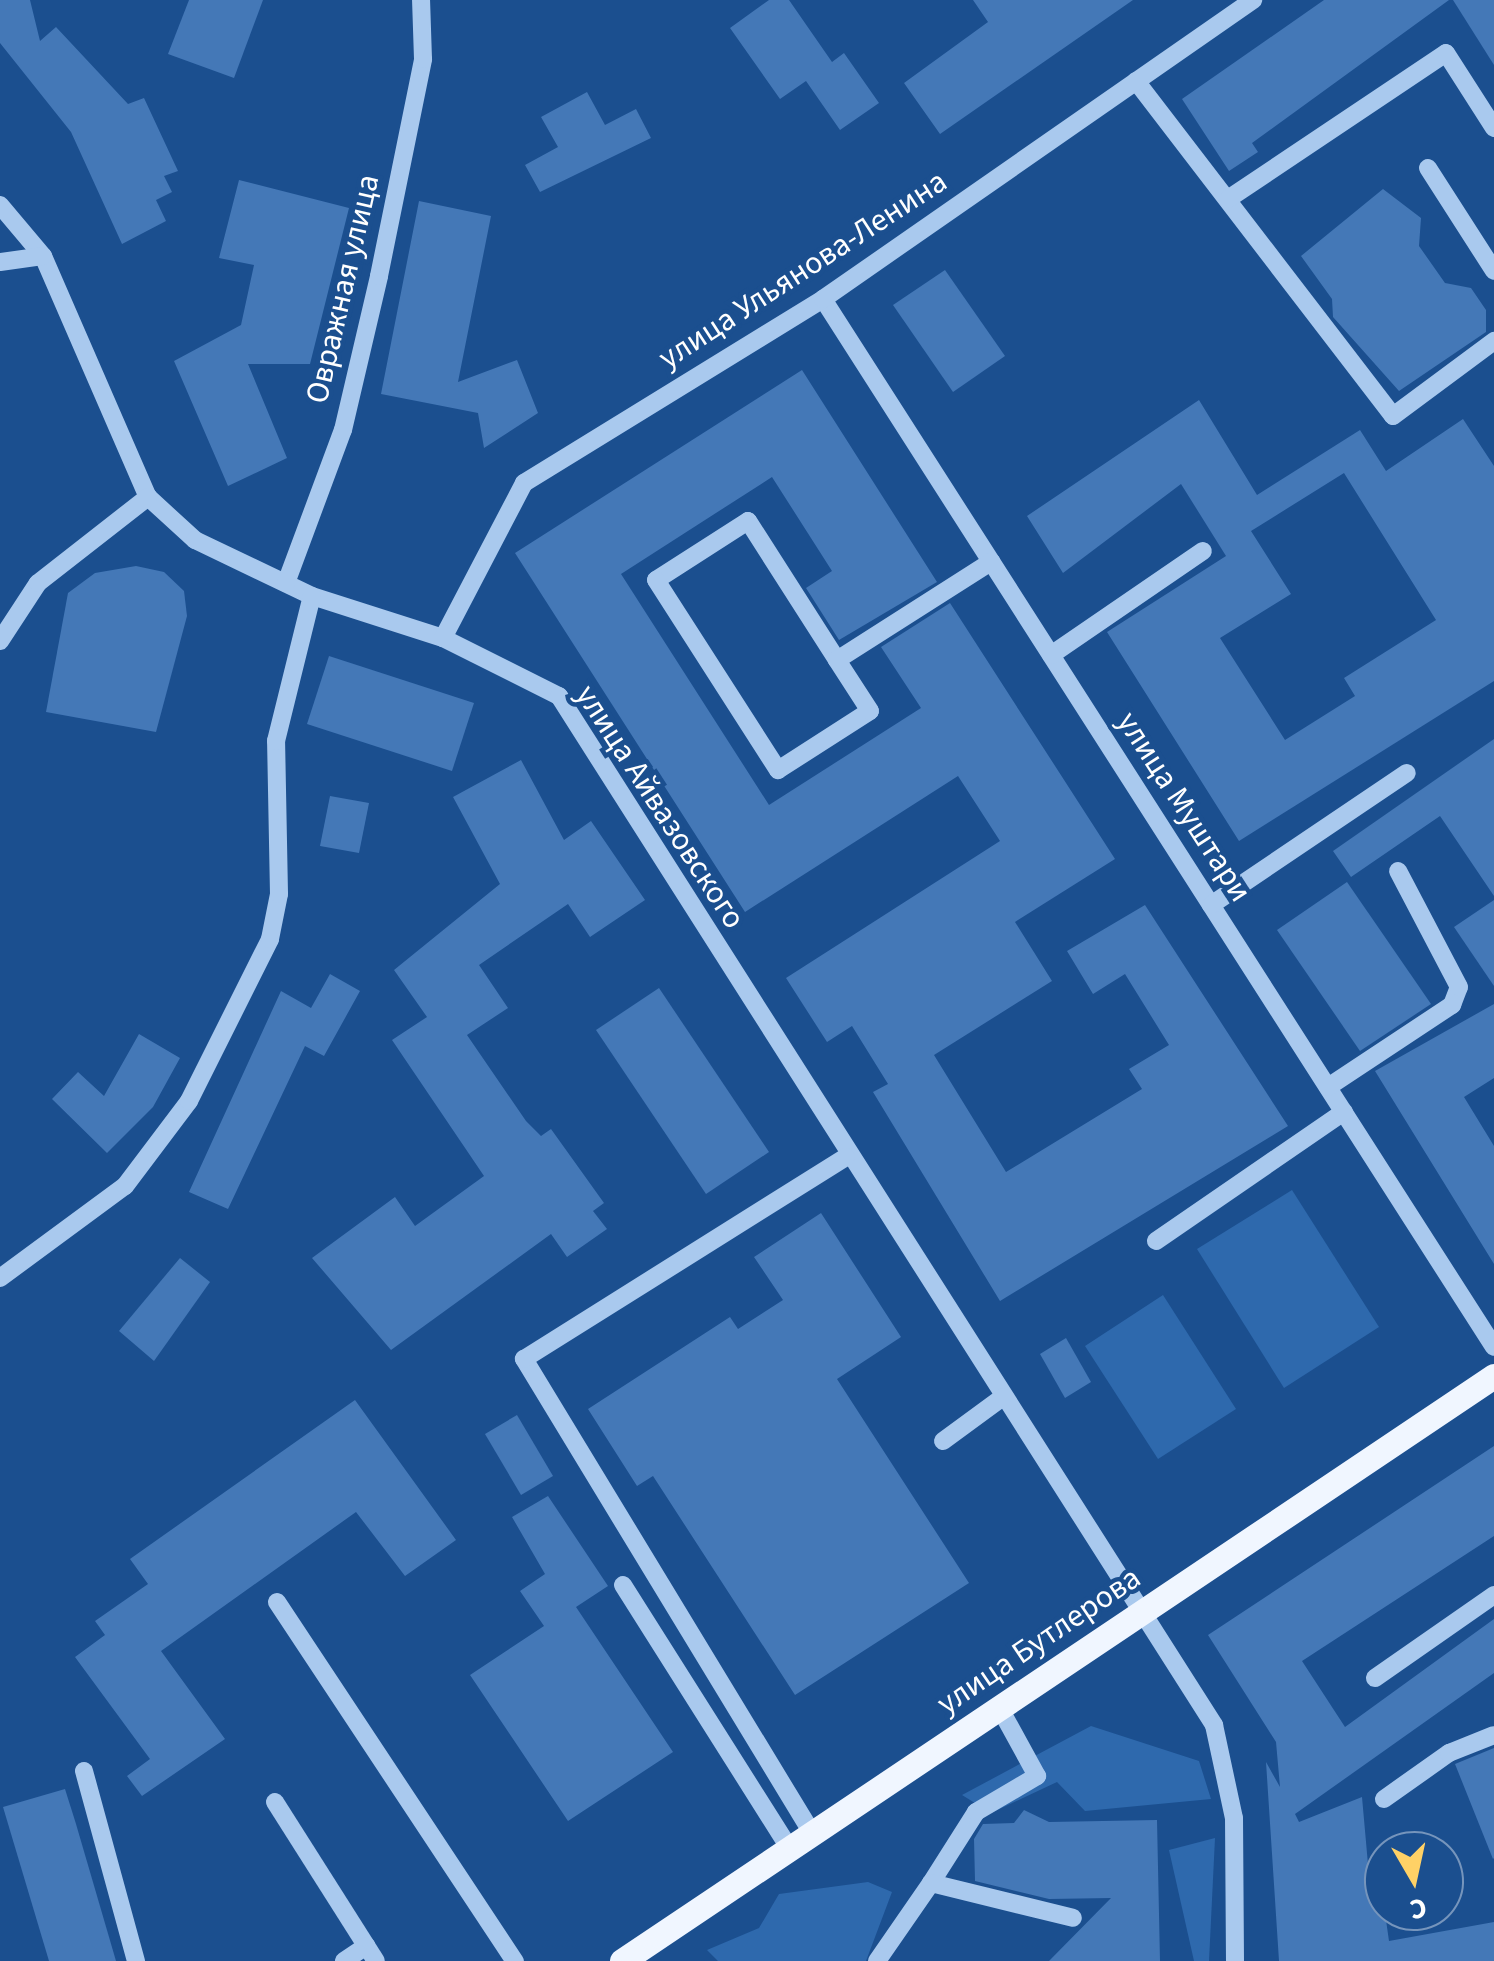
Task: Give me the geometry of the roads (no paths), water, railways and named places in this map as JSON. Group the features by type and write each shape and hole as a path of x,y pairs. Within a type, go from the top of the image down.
{"main road":[{"name":"улица Бутлерова","path":"622,1961 1494,1376"}],"street":[{"name":"Овражная улица","path":"286,583 343,430 379,276 424,59 420,0"},
{"path":"1219,0 1229,17"},
{"name":"улица Ульянова-Ленина","path":"442,638 524,483 823,299 1254,0"},
{"path":"1228,199 1446,53 1494,128"},
{"path":"1136,81 1393,416 1494,341"},
{"path":"1428,168 1494,271"},
{"name":"улица Айвазовского","path":"0,205 43,256 148,497 195,540 312,596 442,638 559,696 1136,1614 1214,1725 1234,1818 1235,1961"},
{"path":"0,262 43,256"},
{"name":"улица Муштари","path":"823,299 1494,1347"},
{"path":"0,641 38,583 107,520 148,497"},
{"path":"748,520 837,660 870,711 778,770 656,580 748,520"},
{"path":"1051,655 1203,551"},
{"path":"837,660 991,562"},
{"path":"0,1278 125,1186 189,1100 270,939 280,894 276,741 312,596"},
{"path":"1211,905 1407,772"},
{"path":"1328,1087 1452,1006 1459,987 1398,870"},
{"path":"1156,1241 1344,1112"},
{"path":"812,1833 524,1359 846,1157"},
{"path":"943,1442 1002,1398"},
{"path":"623,1586 789,1848"},
{"path":"1374,1678 1494,1596"},
{"path":"277,1602 515,1961"},
{"path":"877,1961 976,1812 1036,1776 998,1706"},
{"path":"1384,1800 1449,1752 1494,1735"},
{"path":"84,1772 136,1961"},
{"path":"275,1802 371,1953 344,1961"},
{"path":"931,1883 1073,1918"}]}
